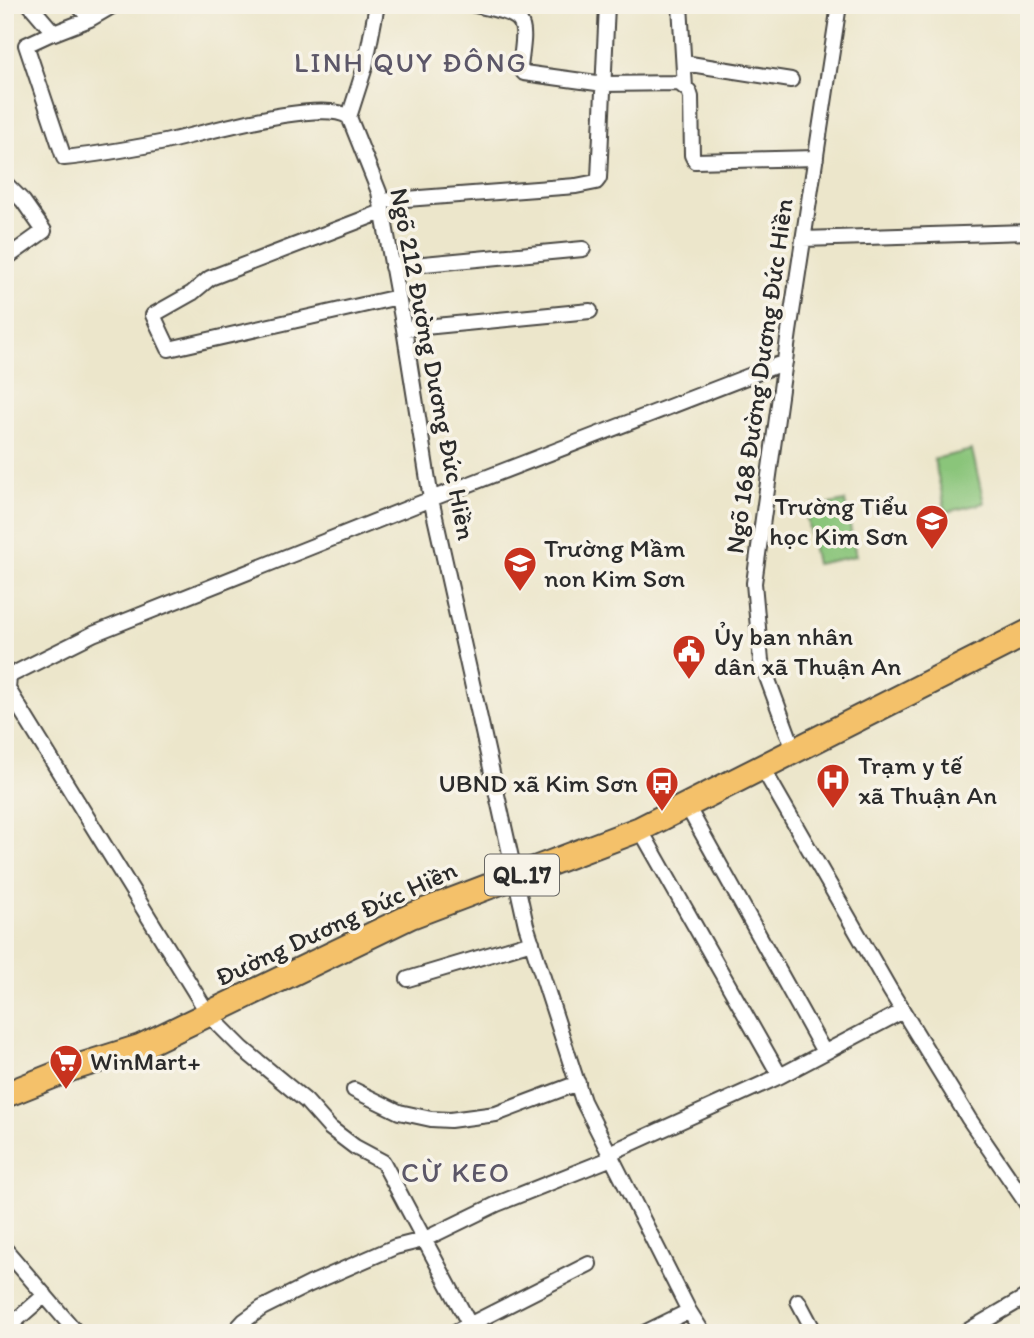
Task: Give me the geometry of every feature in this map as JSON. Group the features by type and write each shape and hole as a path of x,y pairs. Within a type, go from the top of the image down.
{"highway":[{"name":"Đường Dương Đức Hiền","path":"5,1095 70,1069 140,1047 411,916 640,829 1029,632"}],"street":[{"path":"30,5 52,33"},
{"path":"78,5 90,19"},
{"path":"114,5 90,19 26,45 64,158 163,142 256,120 318,112 341,113 349,117 365,67 377,5"},
{"path":"475,5 512,14 522,21 525,31 520,68 523,73 604,84 679,83 691,97 692,155 695,161 816,158"},
{"path":"398,297 169,349 153,315 192,293 211,278 381,207 596,183 600,178 607,5"},
{"path":"681,5 685,88"},
{"name":"Ngõ 168 Đường Dương Đức Hiền","path":"794,750 761,662 754,583 839,5"},
{"path":"684,63 791,80"},
{"name":"Ngõ 212 Đường Dương Đức Hiền","path":"349,117 367,158 381,207 431,499 526,925 583,1101 703,1333"},
{"path":"5,183 23,201 44,231 5,259"},
{"path":"803,239 1029,232"},
{"path":"392,267 583,248"},
{"path":"404,330 590,311"},
{"path":"472,1329 383,1162 355,1147 330,1128 306,1101 243,1049 209,1014 7,683 93,634 785,362"},
{"path":"762,767 903,1011 969,1119 1029,1207"},
{"path":"687,806 824,1052"},
{"path":"640,829 780,1076"},
{"path":"408,979 532,942"},
{"path":"238,1331 262,1308 310,1284 395,1247 423,1240 497,1204 611,1156 780,1076 903,1011"},
{"path":"354,1090 398,1112 450,1120 496,1114 578,1083"},
{"path":"6,1250 77,1333"},
{"path":"453,1333 472,1329 589,1264"},
{"path":"5,1330 46,1295"},
{"path":"964,1333 1029,1295"},
{"path":"798,1301 815,1333"},
{"path":"644,1333 690,1311"}],"green space":[{"path":"972,450 984,503 946,512 934,459"},
{"path":"845,501 856,556 816,564 805,509"}],"place":[{"name":"Trường Tiểu học Kim Sơn","path":"932,551"},
{"name":"Trường Mầm non Kim Sơn","path":"520,593"},
{"name":"Ủy ban nhân dân xã Thuận An","path":"689,681"},
{"name":"Trạm y tế xã Thuận An","path":"833,810"},
{"name":"UBND xã Kim Sơn","path":"662,813"},
{"name":"WinMart+","path":"66,1091"}],"district":[{"name":"LINH QUY ĐÔNG","path":"411,62"},
{"name":"CỪ KEO","path":"456,1172"}]}
